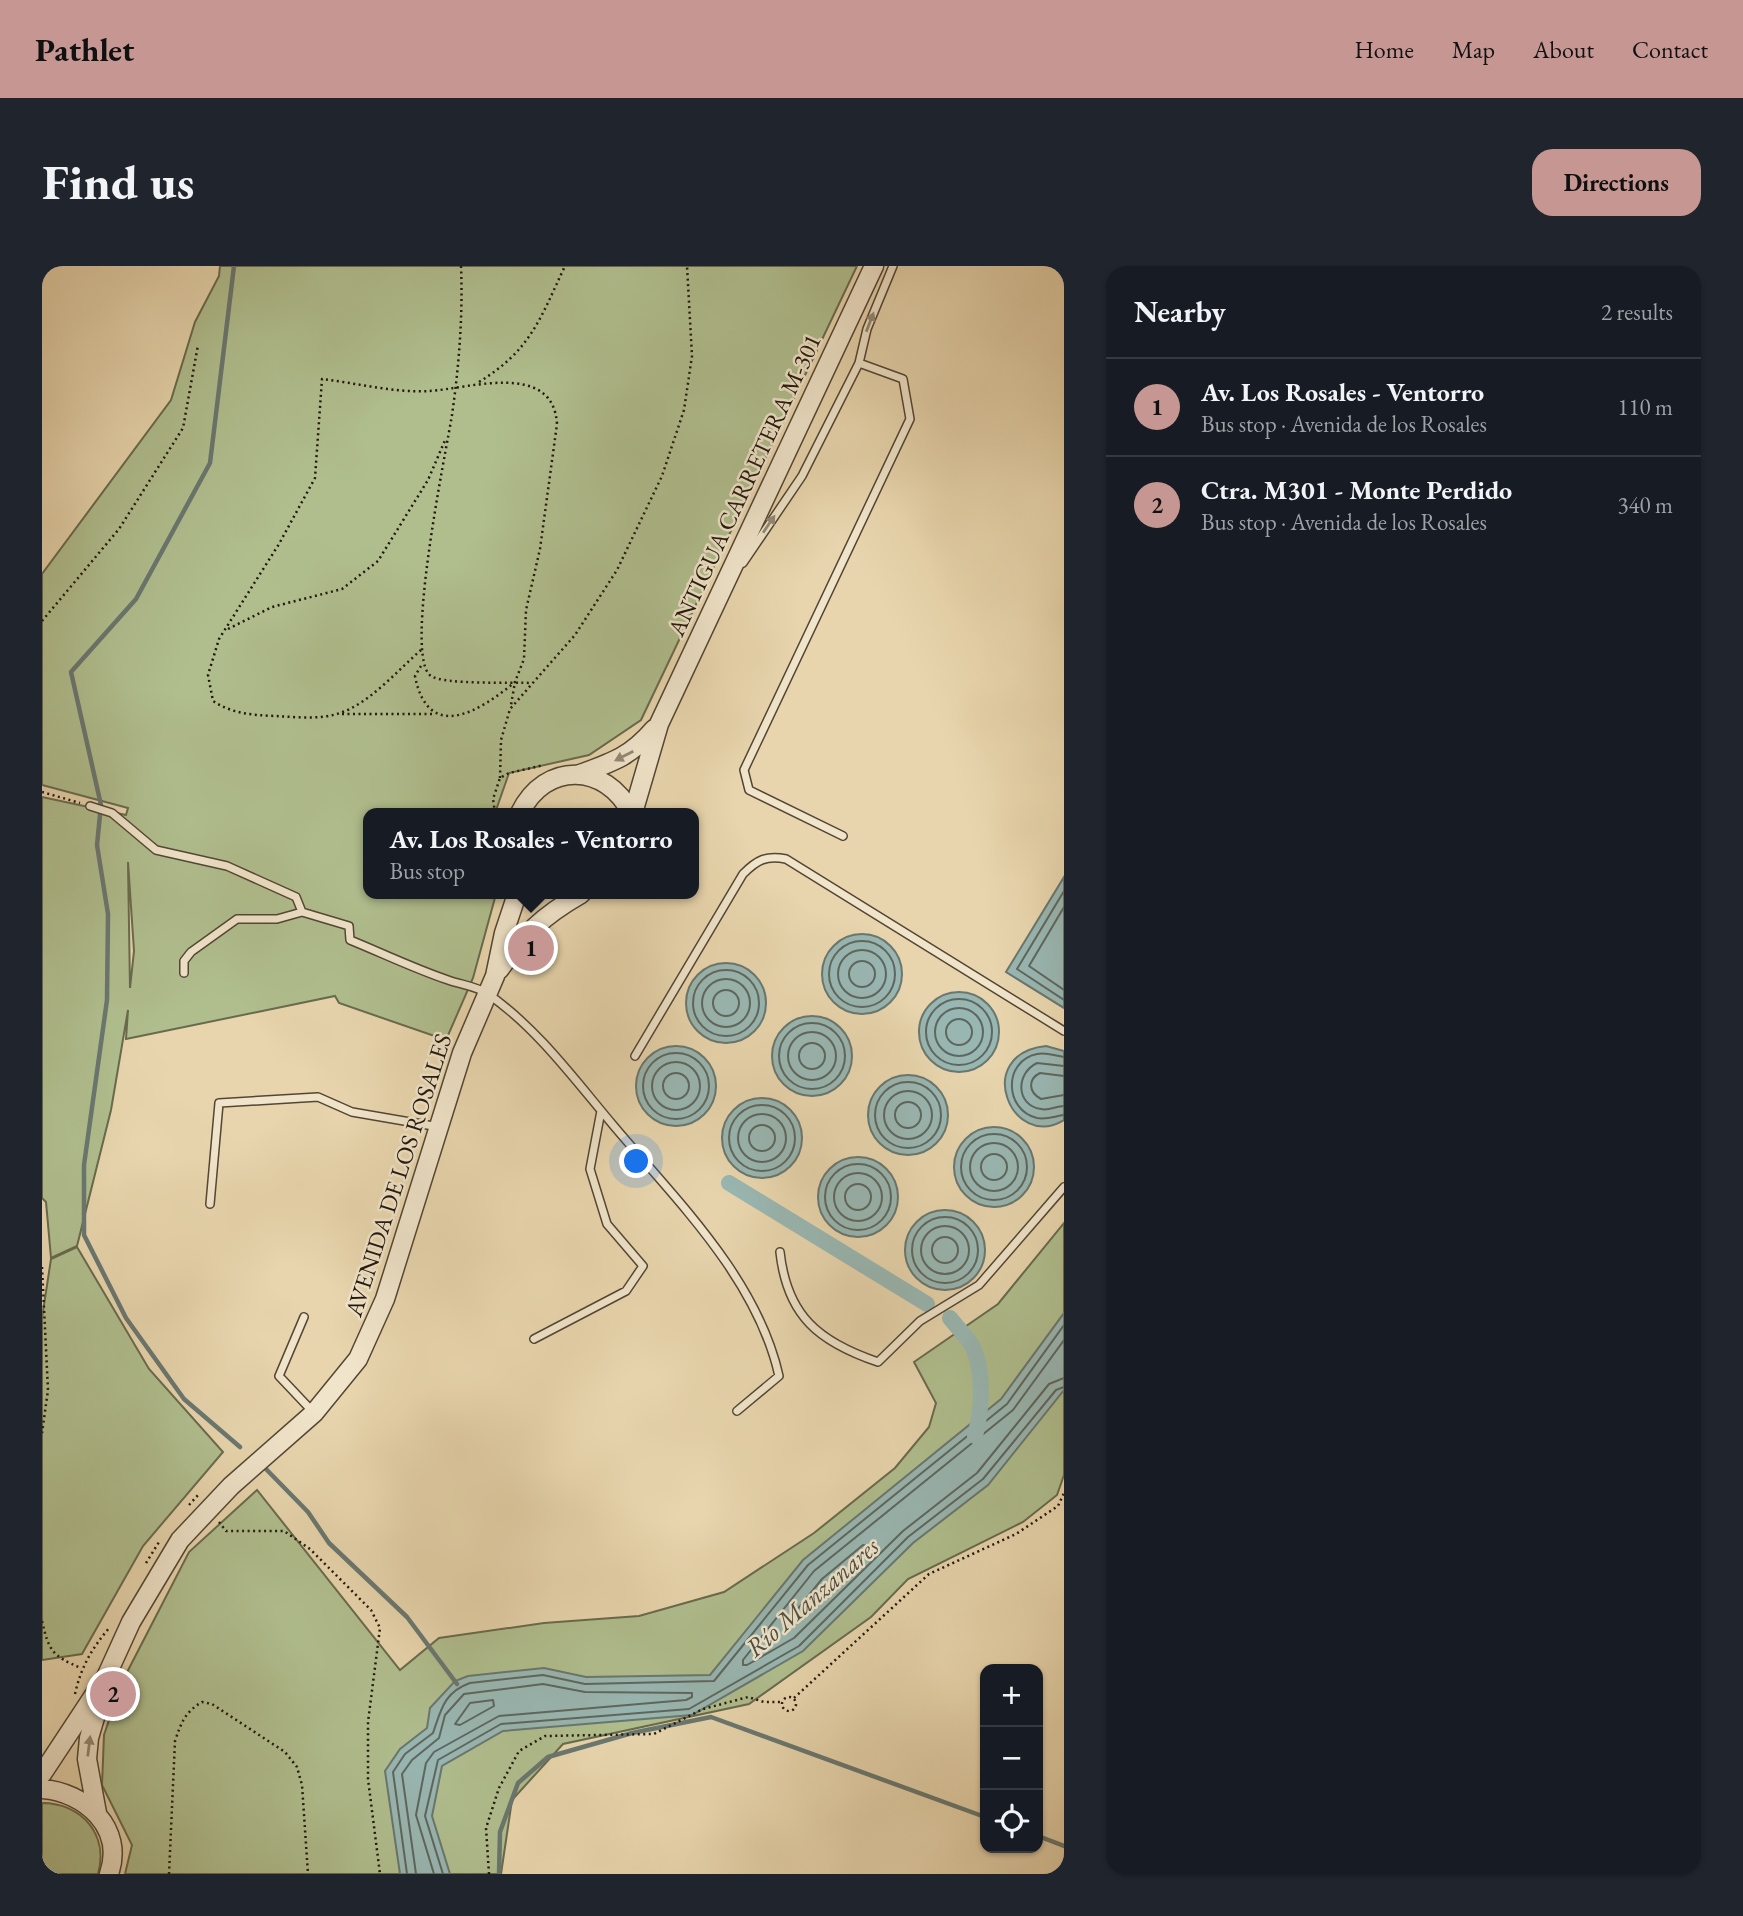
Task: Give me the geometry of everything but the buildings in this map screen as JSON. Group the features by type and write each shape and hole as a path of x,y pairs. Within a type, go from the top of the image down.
{"street":[{"name":"ANTIGUA CARRETERA M-301","path":"634,808 659,724 874,266"},
{"name":"ANTIGUA CARRETERA M-301","path":"523,808 530,795 544,783 562,776 580,774 626,757 639,748 659,724"},
{"path":"580,774 597,778 612,787 628,808"},
{"name":"AVENIDA DE LOS ROSALES","path":"42,1774 106,1676 137,1610 180,1540 231,1486 314,1413 337,1388 372,1331 462,1053 495,976 504,933 515,899"},
{"name":"AVENIDA DE LOS ROSALES","path":"495,976 521,939 547,914 572,899"},
{"name":"AVENIDA DE LOS ROSALES","path":"106,1676 89,1738 88,1759 97,1813 107,1829 112,1848 109,1874"},
{"path":"42,1788 63,1791 82,1799 97,1813"}],"lane":[{"path":"717,601 802,476 859,363 867,329 893,266"},
{"path":"843,836 749,790 744,770 910,419 903,379 859,363"},
{"path":"90,807 112,813 156,850 227,866 296,897 302,912"},
{"path":"635,1056 743,874 755,862 771,856 786,859 1064,1031"},
{"path":"184,973 184,961 191,952 237,919 277,919 302,912 349,926 350,940 488,994 559,1060 719,1253 772,1346 779,1376 737,1411"},
{"path":"209,1203 219,1103 318,1097 352,1112 439,1127"},
{"path":"534,1339 626,1291 643,1266 607,1224 590,1169 601,1111"},
{"path":"780,1252 791,1302 805,1322 861,1356 878,1362 920,1321 979,1285 1064,1186"},
{"path":"304,1317 279,1376 314,1413"}],"path":[{"path":"433,714 424,705 415,676 422,665 432,521 448,433 463,309 461,266"},
{"path":"476,384 506,365 533,335 565,266"},
{"path":"510,709 575,635 610,581 662,476 684,410 692,356 687,266"},
{"path":"42,621 119,529 183,428 198,345"},
{"path":"494,808 493,799 500,778 501,740 515,682 524,659 526,610 540,549 557,424 556,410 539,390 518,384 476,384 431,391 322,379 315,478 279,544 225,630 208,675 214,701 228,711 248,715 315,718 340,714 448,716 475,711 515,682"},
{"path":"225,630 272,607 342,589 378,561 428,480 448,433"},
{"path":"340,714 358,704 421,650"},
{"path":"422,665 432,676 456,681 532,683"},
{"path":"500,778 509,773 554,762"},
{"path":"42,792 90,807"},
{"path":"42,1267 48,1390 42,1433"},
{"path":"794,1699 929,1574 1016,1534 1058,1506 1064,1493"},
{"path":"218,1520 226,1531 284,1531 310,1549 370,1610 380,1628 368,1722 369,1779 380,1874"},
{"path":"42,1621 47,1642 56,1657 81,1668"},
{"path":"781,1702 786,1696 794,1699"},
{"path":"489,1874 486,1828 499,1788 519,1751 532,1741 545,1736 654,1734 703,1709 748,1697 764,1702 781,1702"},
{"path":"781,1702 783,1709 790,1711 796,1707 794,1699"},
{"path":"169,1874 175,1741 181,1720 190,1709 202,1702 212,1704 285,1752 297,1767 302,1786 308,1874"}],"green space":[{"path":"220,266 857,266 641,720 589,755 509,773 497,808 363,808 363,899 495,899 473,978 446,1040 339,1003 335,996 126,1039 128,1010 111,1110 77,1246 51,1258 46,1202 42,1198 42,797 126,815 128,808 42,785 42,574 171,400 195,322 219,276","holes":["128,862 134,951 130,988"]},
{"path":"1064,1223 1064,1475 1057,1495 1023,1522 908,1579 871,1617 749,1704 563,1744 512,1800 501,1874 125,1874 132,1845 102,1785 104,1735 122,1682 189,1552 257,1490 400,1670 439,1638 544,1623 639,1616 724,1592 814,1533 895,1468 929,1427 936,1403 914,1362 998,1304"},
{"path":"77,1247 149,1369 223,1452 143,1546 82,1654 42,1660 42,1318 51,1259"},
{"path":"42,1803 69,1809 89,1824 100,1846 98,1874 42,1874"}],"water":[{"path":"1064,877 1064,1008 1006,972"},
{"path":"862,934 877,937 890,946 899,959 902,974 899,989 890,1002 877,1011 862,1014 847,1011 834,1002 825,989 822,974 825,959 834,946 847,937"},
{"path":"726,963 741,966 754,975 763,988 766,1003 763,1018 754,1031 741,1040 726,1043 711,1040 698,1031 689,1018 686,1003 689,988 698,975 711,966"},
{"path":"959,992 974,995 987,1004 996,1017 999,1032 996,1047 987,1060 974,1069 959,1072 944,1069 931,1060 922,1047 919,1032 922,1017 931,1004 944,995"},
{"path":"812,1016 827,1019 840,1028 849,1041 852,1056 849,1071 840,1084 827,1093 812,1096 797,1093 784,1084 775,1071 772,1056 775,1041 784,1028 797,1019"},
{"path":"676,1046 691,1049 704,1058 713,1071 716,1086 713,1101 704,1114 691,1123 676,1126 661,1123 648,1114 639,1101 636,1086 639,1071 648,1058 661,1049"},
{"path":"1046,1046 1064,1051 1064,1120 1045,1126 1029,1123 1016,1113 1007,1098 1005,1081 1010,1065 1023,1053"},
{"path":"908,1075 923,1078 936,1087 945,1100 948,1115 945,1130 936,1143 923,1152 908,1155 893,1152 880,1143 871,1130 868,1115 871,1100 880,1087 893,1078"},
{"path":"762,1098 777,1101 790,1110 799,1123 802,1138 799,1153 790,1166 777,1175 762,1178 747,1175 734,1166 725,1153 722,1138 725,1123 734,1110 747,1101"},
{"path":"994,1127 1009,1130 1022,1139 1031,1152 1034,1167 1031,1182 1022,1195 1009,1204 994,1207 979,1204 966,1195 957,1182 954,1167 957,1152 966,1139 979,1130"},
{"path":"858,1157 873,1160 886,1169 895,1182 898,1197 895,1212 886,1225 873,1234 858,1237 843,1234 830,1225 821,1212 818,1197 821,1182 830,1169 843,1160"},
{"path":"945,1210 960,1213 973,1222 982,1235 985,1250 982,1265 973,1278 960,1287 945,1290 930,1287 917,1278 908,1265 905,1250 908,1235 917,1222 930,1213"},
{"name":"Río Manzanares","path":"1064,1313 1064,1390 988,1485 913,1543 803,1651 692,1715 503,1731 442,1766 432,1816 450,1874 400,1874 385,1771 400,1749 427,1728 430,1708 455,1681 468,1676 544,1668 586,1677 710,1675 803,1560 1001,1399"}],"waterway":[{"path":"234,266 210,463 136,599 71,672 101,805 97,845 108,914 107,1000 84,1165 84,1235 126,1318 184,1399 240,1447"},
{"path":"729,1183 927,1304"},
{"path":"950,1318 971,1344 979,1365 981,1402 975,1436"},
{"path":"265,1468 308,1512 329,1543 407,1617 457,1684"},
{"path":"499,1874 500,1832 518,1783 548,1757 632,1733 711,1717 980,1815"},
{"path":"1043,1838 1064,1846"}],"place":[{"name":"Av. Los Rosales - Ventorro","path":"531,948"},
{"name":"Ctra. M301 - Monte Perdido","path":"113,1694"}]}
